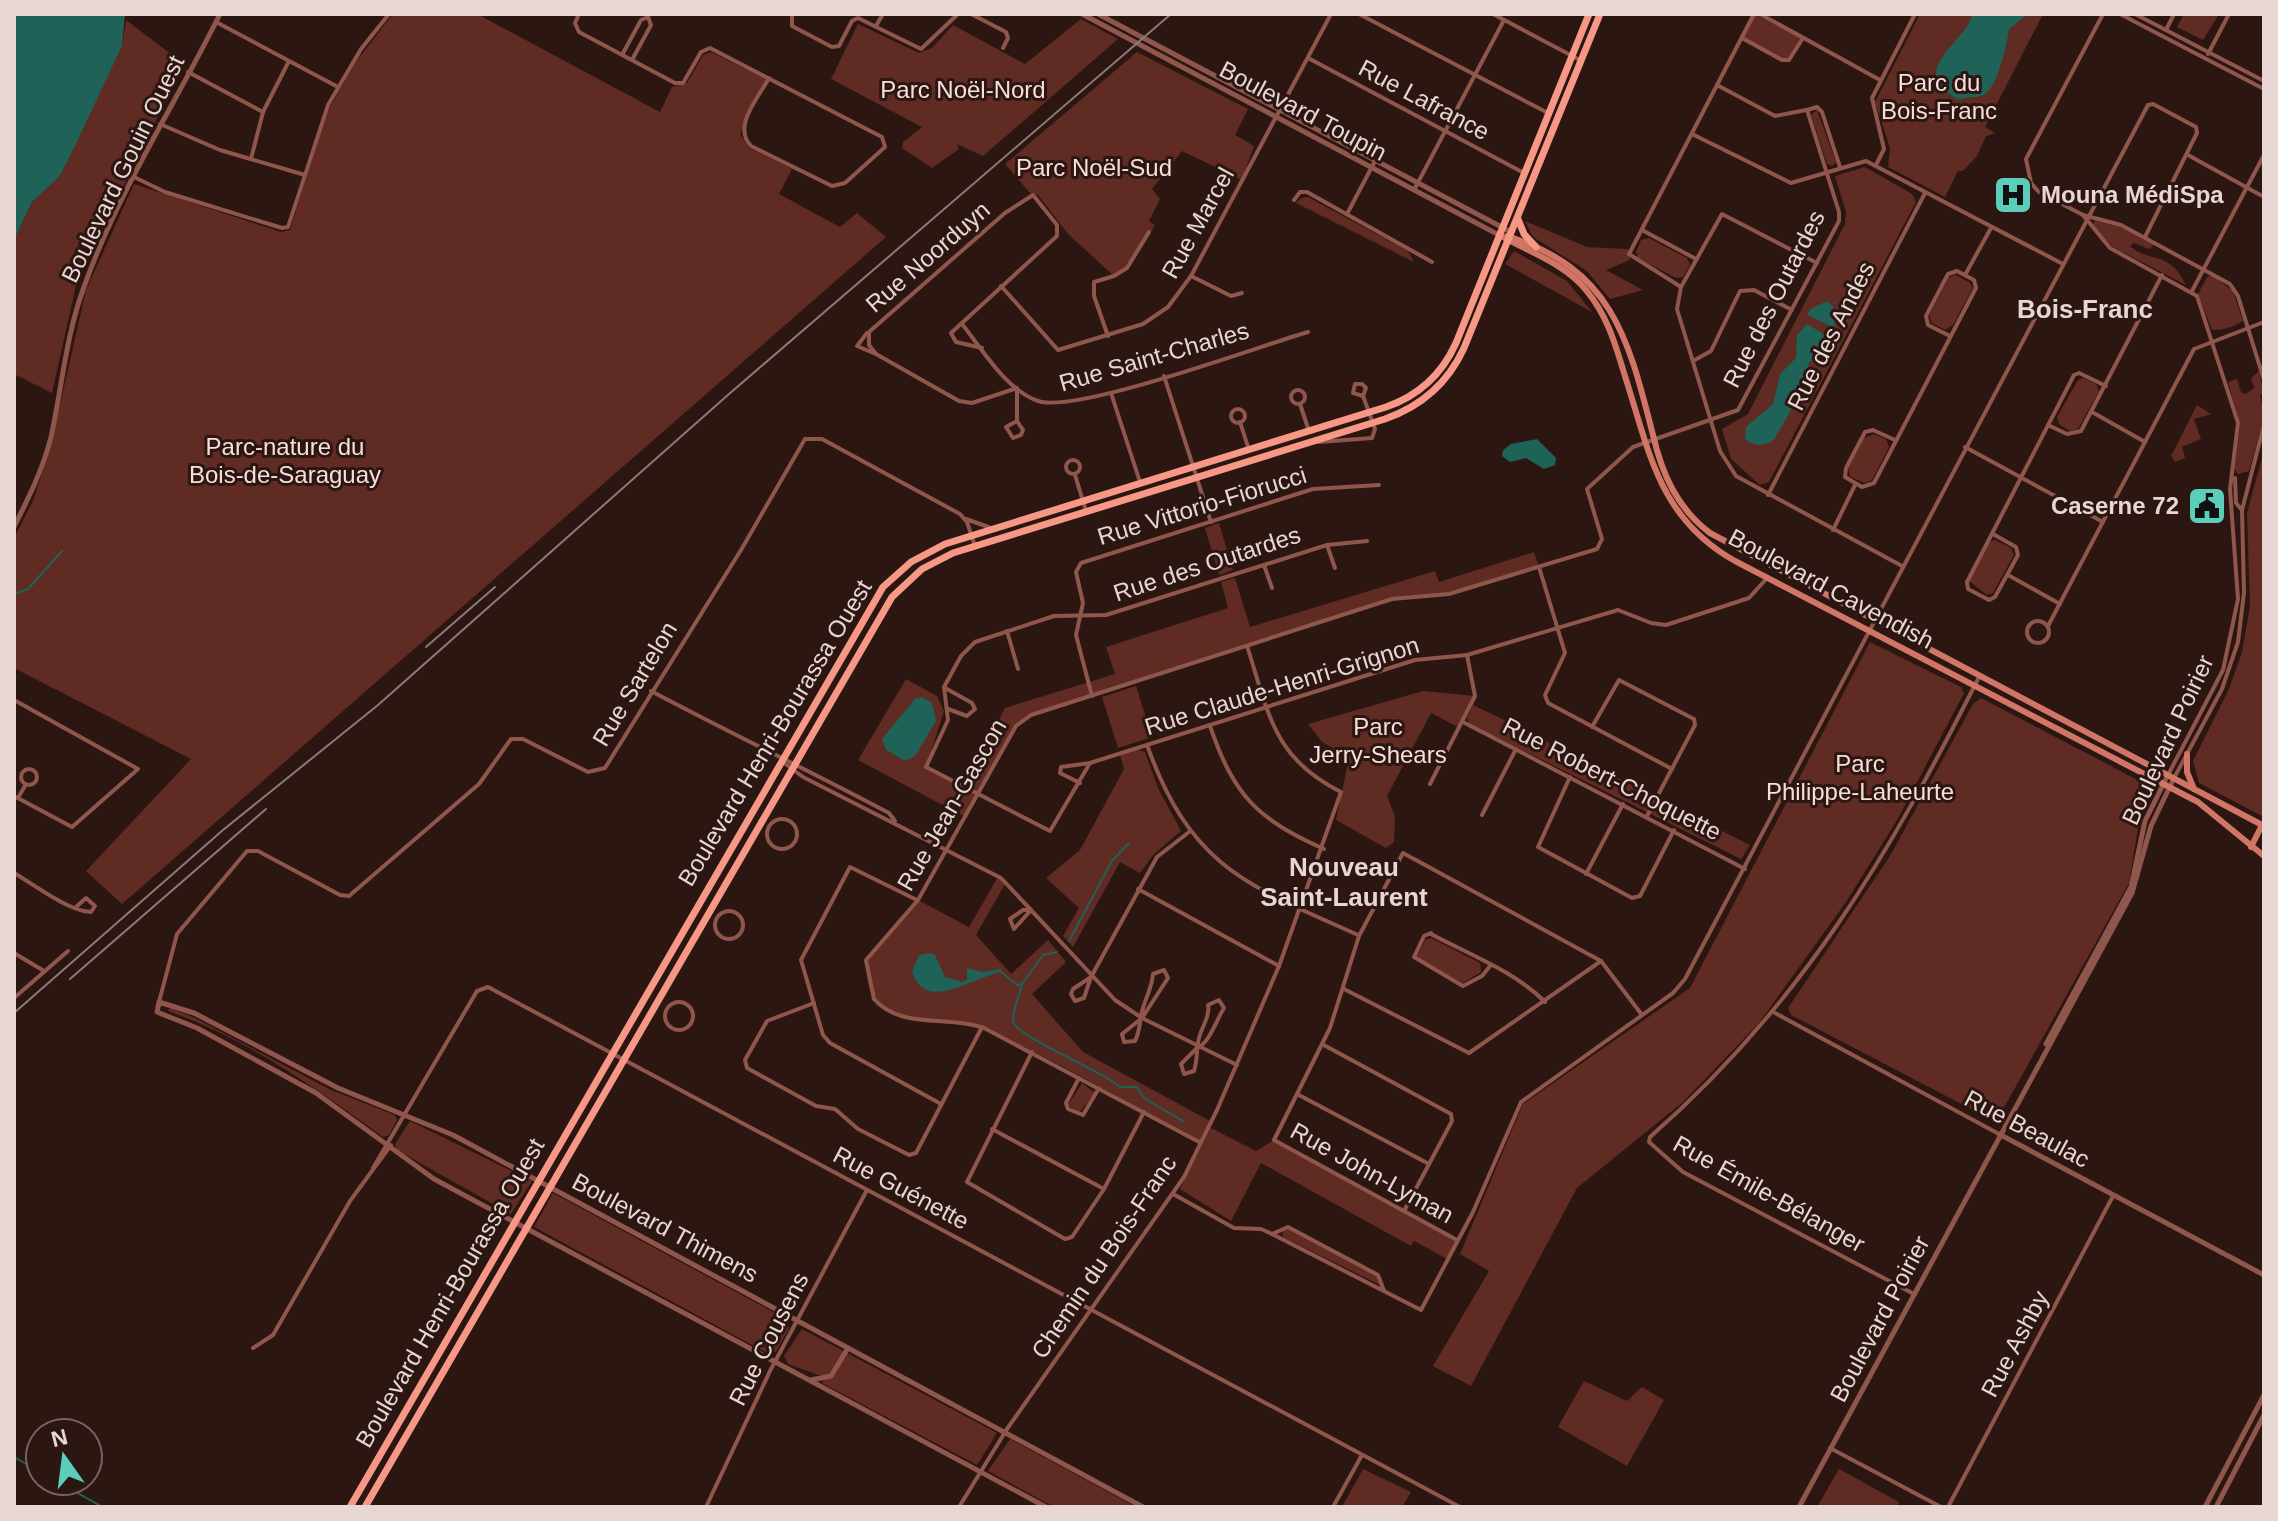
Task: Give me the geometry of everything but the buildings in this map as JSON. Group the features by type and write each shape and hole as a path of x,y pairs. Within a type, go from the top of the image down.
{"main road":[{"name":"Boulevard Henri-Bourassa Ouest","path":"350,1507 884,585 927,551 1369,413 1409,396 1440,371 1454,348 1589,14"},
{"name":"Boulevard Henri-Bourassa Ouest","path":"365,1507 892,597 933,562 975,546 1373,423 1418,404 1450,374 1464,348 1600,14"},
{"path":"1518,216 1522,232 1536,247"},
{"name":"Boulevard Toupin","path":"1501,231 1510,236"},
{"name":"Boulevard Cavendish","path":"1510,236 1580,272 1606,303 1623,339 1662,488 1684,522 1716,549 2207,807 2264,856"},
{"name":"Boulevard Cavendish","path":"1510,236 1567,271 1594,300 1612,335 1670,487 1688,513 1705,530 2263,825"},
{"path":"2069,733 2073,725"},
{"path":"2187,754 2187,772 2194,789"},
{"path":"2251,847 2263,825"}],"street":[{"name":"Boulevard Gouin Ouest","path":"14,527 32,492 47,449 81,293 160,124 220,14"},
{"path":"134,177 165,192 282,228 291,224 319,125 361,49 389,14"},
{"path":"579,14 575,29 679,84 686,80 701,52 710,48 769,78 882,137 885,147 839,186 832,186 751,146 744,139 742,127 769,78"},
{"path":"792,14 792,26 832,47 839,46 855,18 923,49 958,14"},
{"path":"876,26 883,14"},
{"path":"971,14 1006,32 1008,38 1003,48"},
{"name":"Boulevard Toupin","path":"1082,14 1414,190 1501,231"},
{"path":"1095,21 1098,14"},
{"name":"Boulevard Toupin","path":"1098,14 1417,183 1501,231"},
{"name":"Rue Marcel","path":"1001,286 1058,350 1108,336 1155,317 1179,296 1191,276 1331,14"},
{"path":"1359,14 1548,113"},
{"path":"1493,14 1580,60"},
{"path":"1681,287 1631,259 1629,254 1757,14 1880,80"},
{"path":"1876,165 1884,149 1871,102 1915,14"},
{"path":"2103,14 2026,163 2036,189 2086,217 2114,222 2145,237 2233,287 2264,380"},
{"path":"2120,14 2264,89"},
{"path":"2135,14 2264,81"},
{"path":"2163,36 2174,14"},
{"path":"2205,58 2229,14"},
{"path":"622,55 641,20 648,17 651,25 632,60"},
{"path":"1414,190 1504,20"},
{"path":"216,22 338,87"},
{"path":"1742,38 1782,60 1789,60 1803,38"},
{"name":"Rue Lafrance","path":"1308,58 1524,173"},
{"path":"251,159 263,112 289,61"},
{"path":"188,72 263,112"},
{"path":"1717,85 1775,116 1817,107 1822,112 1840,167"},
{"path":"1173,1194 1234,1228 1261,1229 1272,1234 1421,1310 1473,1212 1521,1102 1673,993 1685,979 2061,263 2148,105 2153,104 2196,127 2188,155 2145,237"},
{"name":"Rue des Outardes","path":"1587,489 1625,452 1738,410 1840,217 1807,110"},
{"path":"160,124 192,140 305,175"},
{"path":"1692,134 1791,183 1860,160 1876,165 2061,263"},
{"path":"2188,155 2264,197"},
{"path":"2086,217 2110,248 2192,291 2264,155"},
{"path":"1347,214 1375,161"},
{"path":"1294,200 1303,191 1432,262"},
{"name":"Rue des Andes","path":"1768,495 1925,193"},
{"name":"Rue Noorduyn","path":"1001,286 1057,236 1057,225 1037,197 1029,196 856,343 965,403 1017,388"},
{"path":"1817,263 1722,214 1681,287 1676,305 1726,464 1736,476 1903,566"},
{"path":"1965,275 1991,227"},
{"path":"1641,229 1696,259"},
{"path":"1108,336 1094,296 1094,282 1127,268 1149,232"},
{"path":"1895,440 1873,430 1865,432 1844,473 1855,485 1866,488 1874,483 1976,288 1974,280 1949,272 1926,316 1928,325 1950,336"},
{"path":"2048,425 2075,435 2092,412 2162,275"},
{"path":"1191,276 1231,296 1242,293"},
{"path":"962,324 1001,286"},
{"path":"1693,361 1711,351 1740,291 1754,290 1792,310"},
{"name":"Boulevard Poirier","path":"1799,1507 2132,893 2149,831 2167,785 2222,674 2237,612 2230,479 2238,423 2203,307 2192,291"},
{"path":"2048,626 2033,622 2027,630 2028,638 2038,643 2046,641 2048,626 2194,349 2264,322"},
{"name":"Rue Saint-Charles","path":"982,348 956,342 951,333 962,324 1028,397 1050,404 1071,403 1308,332"},
{"name":"Rue Noorduyn","path":"869,332 869,345 876,354"},
{"path":"1993,534 2018,550 2008,575 1992,599 1967,586 1993,534 2021,478 2074,375 2079,373 2106,386"},
{"path":"1164,376 1211,522"},
{"path":"1017,388 1017,421 1023,430 1013,438 1006,427 1017,421"},
{"path":"1111,393 1140,483"},
{"path":"1363,396 1373,423"},
{"path":"1300,404 1309,431"},
{"path":"2092,412 2145,442"},
{"path":"1240,422 1249,450"},
{"name":"Boulevard Henri-Bourassa Ouest","path":"1309,442 1367,440 1374,433 1373,423"},
{"name":"Boulevard Poirier","path":"2171,776 2187,754 2226,679 2241,631 2244,593 2242,510 2264,425"},
{"name":"Rue Sartelon","path":"388,1147 339,1108 303,1085 187,1023 157,1012 169,955 180,930 247,851 258,851 340,895 349,896 479,784 510,740 523,739 588,772 602,770 743,547 797,447 807,437 825,440 966,519 994,529"},
{"path":"1965,447 2104,522"},
{"path":"1075,474 1086,511"},
{"name":"Boulevard Poirier","path":"2235,478 2236,503 2242,510"},
{"name":"Rue Vittorio-Fiorucci","path":"1092,696 1078,650 1078,615 1083,596 1076,572 1081,563 1313,489 1379,485"},
{"path":"1833,530 1855,485"},
{"name":"Rue Jean-Gascon","path":"1201,1143 982,1027 953,1020 902,1017 874,999 866,960 918,900 1022,720 1392,599 1449,594 1601,545 1602,539 1587,489"},
{"path":"966,519 975,546"},
{"name":"Rue des Outardes","path":"944,687 967,648 1007,631 1054,616 1106,615 1327,545 1367,541"},
{"path":"1327,545 1335,568"},
{"path":"1264,565 1272,588"},
{"path":"1539,567 1565,653 1545,699 1672,769"},
{"path":"2008,575 2060,604"},
{"name":"Rue Claude-Henri-Grignon","path":"1080,783 1060,773 1061,767 1090,763 1415,660 1467,655 1618,610 1666,625 1749,598 1768,577"},
{"path":"1007,631 1018,669"},
{"path":"1247,646 1267,707"},
{"path":"1430,784 1476,691 1467,655"},
{"path":"1775,1013 1808,971 1900,829 1979,677"},
{"path":"1592,727 1614,683 1625,680 1694,719 1647,816"},
{"path":"944,687 972,703 975,709 967,716 948,709"},
{"path":"944,687 948,720 926,767 977,795 1050,831 1090,763"},
{"path":"650,690 886,821 895,821"},
{"path":"14,700 138,768 135,774 73,826 16,797 26,784"},
{"name":"Chemin du Bois-Franc","path":"959,1507 1005,1432 1173,1194 1201,1143 1237,1065 1302,910 1341,792 1298,765 1285,750 1267,707"},
{"name":"Rue Robert-Choquette","path":"1463,722 1745,869"},
{"path":"1210,726 1222,762 1243,798 1281,830 1324,849"},
{"path":"1147,745 1162,786 1189,832 1234,876 1359,936"},
{"path":"1482,815 1516,749"},
{"path":"793,767 889,813 895,821 1001,878 1115,1000 1142,1018 1237,1065"},
{"path":"1570,777 1537,842 1541,850 1586,874 1636,899 1674,830"},
{"path":"1586,874 1623,804"},
{"name":"Boulevard Henri-Bourassa Ouest","path":"778,820 793,823 796,835 790,846 779,850 768,840 770,829 778,820"},
{"name":"Boulevard Henri-Bourassa Ouest","path":"761,823 770,829"},
{"path":"1091,977 1073,989 1075,1001 1084,998 1091,977 1157,857 1189,832"},
{"path":"1429,1164 1297,1094 1344,989 1359,936 1403,853 1601,961 1642,1015"},
{"path":"918,900 855,867 846,870 801,955 823,1035 830,1043 941,1104"},
{"path":"14,873 76,907"},
{"path":"1138,889 1279,966"},
{"path":"1031,910 1018,928 1010,927 1010,919 1031,910"},
{"name":"Boulevard Henri-Bourassa Ouest","path":"726,911 740,915 742,926 734,938 723,940 717,936 715,929 719,919 726,911"},
{"name":"Boulevard Henri-Bourassa Ouest","path":"708,913 719,919"},
{"path":"1490,966 1482,976 1463,986 1414,957 1424,936 1431,933 1534,990 1545,1002"},
{"path":"14,998 68,951"},
{"path":"14,953 44,971"},
{"path":"1344,989 1469,1053 1601,961"},
{"path":"1142,1018 1122,1034 1124,1042 1135,1041 1143,1025 1142,1018 1153,974 1164,970 1168,978 1149,1012 1142,1018"},
{"name":"Rue Guénette","path":"253,1348 273,1335 340,1217 388,1147 482,986 492,988 1460,1507"},
{"path":"1199,1047 1181,1064 1184,1074 1194,1071 1199,1047 1208,1005 1219,1000 1224,1008 1223,1013 1216,1018 1205,1044 1199,1047"},
{"name":"Boulevard Thimens","path":"159,1002 189,1011 333,1086 406,1114 538,1180 1143,1507"},
{"path":"676,1002 684,1002 693,1010 693,1017 684,1030 673,1030 665,1022 668,1010 676,1002"},
{"path":"814,1003 767,1021 745,1060 747,1068 816,1106 835,1109 858,1129 909,1155 916,1153 982,1027"},
{"path":"656,1004 668,1010"},
{"name":"Rue Beaulac","path":"1775,1013 2264,1275"},
{"name":"Rue Émile-Bélanger","path":"1775,1013 1701,1092 1650,1137 1651,1147 1683,1172 1914,1294"},
{"path":"1322,1044 1451,1114 1452,1121 1404,1211"},
{"path":"1032,1052 967,1182 1065,1239 1072,1237 1104,1189 1144,1112"},
{"path":"1079,1078 1066,1106 1080,1116 1085,1113 1099,1088"},
{"name":"Rue John-Lyman","path":"1297,1094 1273,1135 1277,1143 1457,1240"},
{"path":"992,1129 1104,1189"},
{"path":"388,1147 428,1175 526,1229 1046,1507"},
{"name":"Rue Cousens","path":"706,1507 775,1362 867,1190"},
{"name":"Rue Ashby","path":"1948,1507 2113,1196"},
{"path":"1272,1234 1288,1227 1378,1275 1384,1291"},
{"path":"810,1380 831,1376 848,1348"},
{"path":"2205,1507 2264,1395"},
{"path":"2209,1500 2216,1506 2264,1415"},
{"path":"1830,1448 1941,1507"},
{"path":"1333,1507 1362,1455"}],"green space":[{"name":"Parc-nature du Bois-de-Saraguay","path":"393,14 477,14 660,112 672,87 687,83 703,55 711,52 766,79 740,134 749,148 792,169 779,194 840,227 857,213 886,237 122,904 86,871 191,759 14,668 14,538 33,501 50,449 86,290 134,184 281,232 290,230 325,116 355,63"},
{"path":"1754,14 1803,38 1789,60 1782,60 1742,38"},
{"name":"Parc du Bois-Franc","path":"1920,14 2043,14 1985,127 1995,133 1986,136 1977,156 1963,171 1958,171 1945,197 1888,167 1890,148 1875,102"},
{"path":"2184,14 2219,14 2203,40 2177,27"},
{"name":"Parc Noël-Nord","path":"1081,19 1118,39 983,156 957,144 959,149 932,168 902,148 903,142 922,127 831,79 858,24 919,53 932,48 953,25 1025,64"},
{"path":"126,20 184,64 77,281 52,393 14,374 14,240 32,202 59,177 122,46"},
{"name":"Parc Noël-Sud","path":"1137,52 1248,109 1235,135 1254,146 1242,180 1182,151 1152,189 1160,199 1149,221 1155,225 1135,258 1114,276 1068,234 1038,195 1030,193 1005,164"},
{"path":"1817,110 1836,162 1832,166 1827,164 1811,115"},
{"name":"Parc du Bois-Franc","path":"1865,167 1912,194 1916,202 1769,482 1760,485 1731,459 1722,429 1748,414 1845,224 1846,212 1835,176"},
{"path":"1308,197 1408,251 1414,262 1296,203"},
{"path":"2095,220 2123,228 2154,245 2149,249 2134,243 2130,246 2165,261 2186,285 2113,247 2092,226"},
{"path":"1525,221 1587,247 1628,249 1630,260 1606,270 1643,290 1610,299 1587,271 1533,237"},
{"path":"1649,238 1687,258 1690,265 1683,277 1676,278 1638,258 1636,252 1641,240"},
{"path":"1514,251 1567,281 1592,312 1505,264"},
{"path":"1955,275 1969,282 1973,288 1953,325 1945,330 1932,323 1929,316 1949,277"},
{"path":"2212,275 2233,291 2243,321 2228,328 2212,330 2198,294 2207,277"},
{"path":"2259,371 2264,417 2249,471 2238,474 2234,469 2240,425 2228,382 2237,379 2241,392 2246,394 2254,388 2251,378"},
{"path":"2083,378 2096,384 2099,391 2078,429 2070,431 2059,424 2057,417 2078,380"},
{"path":"2197,405 2211,414 2194,419 2201,439 2182,447 2185,458 2175,462 2171,456"},
{"path":"1874,434 1886,439 1889,447 1872,480 1865,483 1850,477 1848,468 1864,438"},
{"path":"2264,451 2264,817 2199,783 2193,761 2229,689 2242,652 2250,606 2247,513"},
{"path":"1219,523 1233,570 1219,575 1205,528"},
{"path":"1995,540 2011,548 2014,555 1993,593 1987,595 1969,581 1989,542"},
{"path":"1534,552 1539,567 1449,594 1407,596 1031,715 1016,726 965,817 858,760 906,679 937,696 944,711 926,767 963,788 1005,708 1115,674 1106,647 1228,608 1221,582 1235,578 1250,627 1435,571 1439,582"},
{"name":"Parc Philippe-Laheurte","path":"1870,642 1961,687 1964,693 1896,822 1846,902 1759,1023 1683,1102 1577,1188 1471,1386 1433,1366 1489,1271 1460,1254 1523,1104 1690,988"},
{"path":"1136,686 1152,737 1118,748 1102,697"},
{"name":"Parc Jerry-Shears","path":"1423,691 1475,696 1460,728 1431,713 1387,796 1395,816 1394,842 1386,848 1336,820 1349,758 1322,742 1308,724"},
{"path":"1981,698 2149,786 2151,796 2139,822 2129,883 1996,1122 1791,1015 1788,1008 1890,856 1973,704"},
{"path":"1473,705 1750,845 1741,859 1470,724 1467,718"},
{"path":"1137,749 1145,752 1158,788 1181,831 1154,854 1140,873 1120,862 1073,947 1063,936 1079,908 1046,878 1080,850 1124,769 1120,755"},
{"path":"998,877 1006,882 976,935 1011,974 1048,940 1066,962 1032,994 1083,1052 1212,1122 1201,1143 1071,1071 991,1032 963,1024 905,1016 876,1002 868,984 866,960 918,900 969,927"},
{"path":"1431,938 1480,963 1481,972 1463,983 1420,960 1417,956 1425,940"},
{"path":"170,1008 195,1018 331,1090 395,1115 397,1120 389,1135 383,1137 307,1083 253,1050 168,1011"},
{"path":"1082,1083 1095,1093 1079,1113 1068,1105"},
{"path":"410,1121 532,1181 511,1214 397,1150 395,1144"},
{"path":"1211,1128 1256,1151 1274,1140 1457,1240 1447,1259 1414,1241 1411,1246 1261,1163 1231,1221 1180,1189"},
{"path":"553,1193 786,1319 789,1328 776,1352 767,1353 534,1227"},
{"path":"1289,1229 1377,1276 1380,1285 1283,1237 1282,1230"},
{"path":"802,1329 997,1433 977,1465 822,1383 824,1377 788,1364 784,1356"},
{"path":"1584,1381 1627,1401 1642,1387 1664,1400 1627,1466 1558,1427"},
{"path":"1010,1439 1136,1507 1054,1507 988,1471"},
{"path":"1363,1469 1411,1492 1402,1507 1342,1507"},
{"path":"1839,1469 1899,1502 1896,1507 1817,1507"}],"water":[{"path":"14,14 125,14 122,46 74,148 59,177 32,202 14,240"},
{"path":"1972,14 2028,14 2009,29 2000,66 1988,91 1980,96 1956,99 1941,87 1936,78 1937,68"},
{"path":"1827,301 1833,306 1835,328 1807,315 1811,309"},
{"path":"1807,324 1830,338 1821,356 1809,362 1804,388 1773,441 1762,445 1751,443 1745,439 1746,427 1773,404 1780,374 1796,358 1797,335"},
{"path":"1537,439 1556,458 1555,465 1544,469 1526,458 1510,462 1502,456 1503,450 1511,444"},
{"path":"922,697 932,703 936,721 915,756 905,761 886,750 882,739 915,699"},
{"path":"919,955 935,955 945,977 962,982 967,980 967,968 982,972 1002,969 953,989 940,992 928,990 918,984 912,971"}],"waterway":[{"path":"14,594 28,589 62,551"},
{"path":"1069,941 1112,861 1129,843"},
{"path":"1001,972 1017,985 1022,984 1043,955 1057,952"},
{"path":"1022,984 1013,1016 1017,1028 1120,1087 1137,1087 1144,1098 1183,1121"},
{"path":"14,1457 24,1463"},
{"path":"85,1497 103,1507"}],"tram line":[{"path":"14,1013 223,830 378,705 729,394 1171,14"},
{"path":"426,647 495,587"},
{"path":"70,979 266,809"}],"place":[{"name":"Mouna MédiSpa","path":"2013,195"},
{"name":"Caserne 72","path":"2207,506"}],"district":[{"name":"Bois-Franc","path":"2085,309"},
{"name":"Nouveau Saint-Laurent","path":"1344,882"}]}
